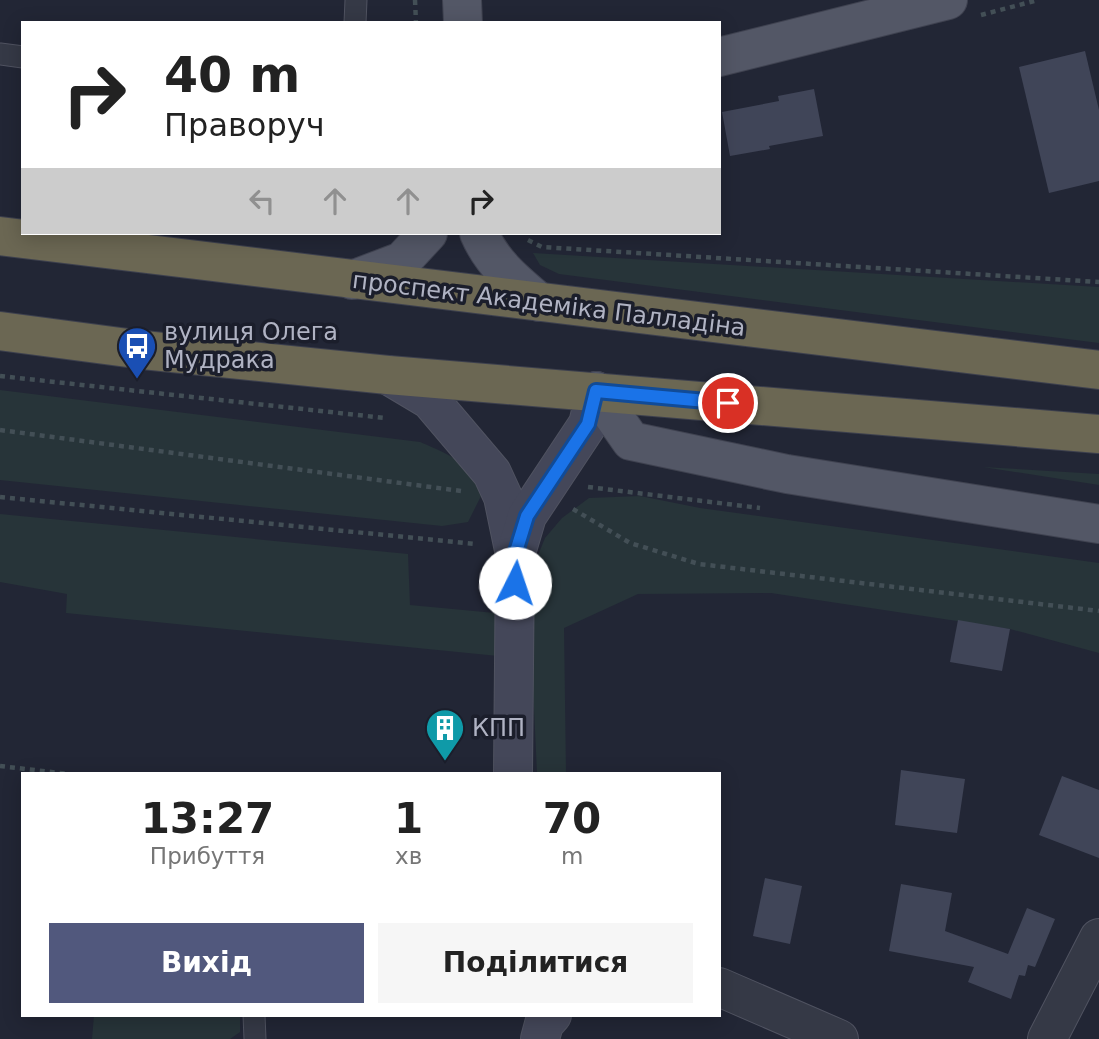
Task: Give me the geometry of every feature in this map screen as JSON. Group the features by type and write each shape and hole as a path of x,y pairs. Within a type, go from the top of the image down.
{"highway":[{"name":"проспект Академіка Палладіна","path":"0,236 1099,370"},
{"path":"0,331 143,350 388,375 1099,434"}],"main road":[{"path":"462,0 463,21"},
{"path":"721,57 948,0"},
{"path":"352,280 402,261 426,235"},
{"path":"480,235 505,275 538,302"},
{"path":"596,391 631,440 787,474 1099,524"}],"street":[{"path":"388,375 430,400 492,473 503,497 515,555 513,772"},
{"path":"515,555 527,516 588,424 596,391"},
{"path":"1047,1039 1099,938"},
{"path":"721,988 839,1039"},
{"path":"521,1017 522,1039"},
{"path":"540,1039 544,1024 550,1017"}],"lane":[{"path":"355,21 356,0"},
{"path":"0,54 21,57"},
{"path":"254,1017 255,1039"}],"path":[{"path":"415,0 416,21"},
{"path":"524,237 542,247 1099,282"},
{"path":"0,376 398,419"},
{"path":"0,430 472,493"},
{"path":"0,497 476,544 515,555"},
{"path":"571,508 630,543 699,564 1099,611"},
{"path":"0,766 51,772"}],"shaded area":[{"path":"533,253 1099,287 1099,343 559,274 540,265"},
{"path":"0,390 420,442 458,461 476,484 481,496 468,522 442,526 0,480"},
{"path":"983,467 1099,474 1099,485"},
{"path":"640,496 700,508 1099,563 1099,653 1010,629 771,593 638,594 564,628 566,772 537,772 528,580 545,538 562,518 589,498"},
{"path":"0,514 408,554 410,605 495,613 498,656 66,613 67,594 0,582"},
{"path":"94,1017 240,1017 240,1032 230,1039 92,1039"}],"building":[{"path":"1085,51 1099,110 1099,181 1049,193 1019,67"},
{"path":"814,89 823,136 730,156 722,112 779,101 778,96"},
{"path":"958,620 1010,629 1002,671 950,662"},
{"path":"901,770 965,779 957,833 895,825"},
{"path":"1062,776 1099,790 1099,858 1039,835"},
{"path":"765,878 802,886 790,944 753,936"},
{"path":"901,884 952,893 945,931 1008,954 1027,908 1055,919 1035,967 1028,965 1025,976 1019,975 1011,999 968,982 974,967 889,951"}],"place":[{"name":"вулиця Олега Мудрака","path":"137,380"},
{"name":"КПП","path":"445,762"}],"route":[{"path":"515,583 515,555 527,516 588,424 596,391 728,403"}]}
